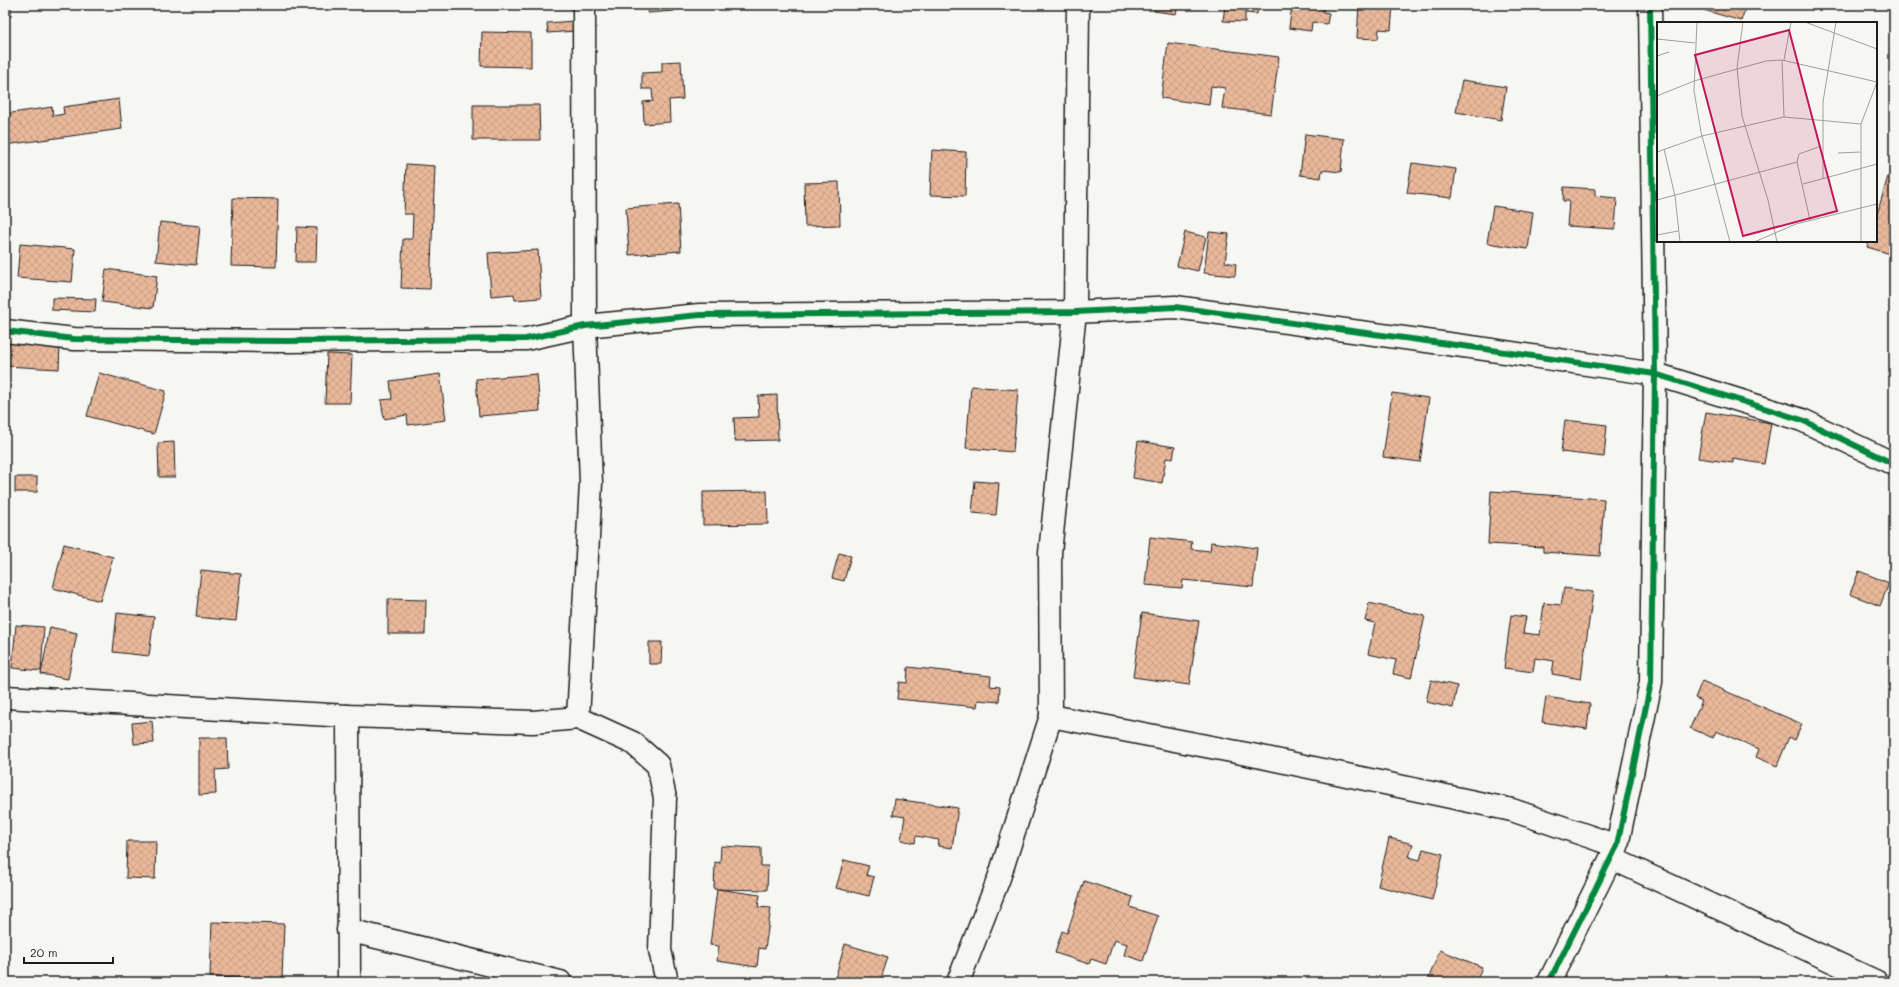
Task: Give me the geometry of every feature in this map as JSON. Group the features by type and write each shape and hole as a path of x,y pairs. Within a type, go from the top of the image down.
{"street":[{"path":"578,718 591,483 585,326 584,5"},
{"path":"958,982 999,878 1051,716 1050,553 1075,312 1078,5"},
{"path":"1549,982 1614,852 1651,682 1655,374 1650,5"},
{"path":"5,331 74,339 287,341 526,339 585,326 700,315 1075,312 1175,307 1462,345 1655,374 1802,420 1894,464"},
{"path":"5,697 348,716 533,722 578,718 633,742 658,765 664,798 660,950 667,982"},
{"path":"348,716 349,982"},
{"path":"1051,716 1252,755 1512,810 1614,852 1877,982"},
{"path":"348,930 560,982"}],"building":[{"path":"5,5 11,5 11,16 5,16"},
{"path":"648,5 674,5 674,11 648,13"},
{"path":"1155,5 1178,5 1176,14 1154,11"},
{"path":"1225,5 1258,5 1257,14 1245,13 1245,22 1223,21"},
{"path":"1292,5 1323,5 1323,12 1329,13 1327,24 1312,22 1311,31 1289,28"},
{"path":"1359,5 1393,5 1391,30 1379,29 1378,39 1357,38"},
{"path":"1706,5 1732,5 1745,9 1741,21 1704,10"},
{"path":"574,21 575,31 548,33 547,23"},
{"path":"482,32 531,33 531,67 481,66"},
{"path":"1168,43 1279,57 1271,114 1222,108 1225,88 1211,86 1209,105 1161,98"},
{"path":"681,61 683,99 669,100 670,122 644,124 643,102 653,101 652,89 642,89 642,73 662,72 662,62"},
{"path":"1462,80 1506,87 1501,120 1456,112"},
{"path":"119,99 122,129 5,145 5,114 52,107 53,116 64,114 63,107"},
{"path":"473,105 539,105 540,140 473,140"},
{"path":"1305,134 1344,139 1341,172 1322,170 1321,178 1300,175"},
{"path":"932,150 966,152 965,196 930,195"},
{"path":"1412,163 1456,169 1452,198 1407,193"},
{"path":"406,164 435,166 430,289 401,288 403,239 412,239 413,214 404,214"},
{"path":"1894,175 1894,255 1867,247 1869,242 1877,242 1877,214 1888,176 1893,178"},
{"path":"839,182 840,225 805,226 804,183"},
{"path":"1564,187 1595,189 1595,196 1617,198 1615,229 1567,226 1569,201 1563,201"},
{"path":"233,198 278,199 276,267 231,266"},
{"path":"678,204 681,251 629,255 626,208"},
{"path":"1493,206 1533,212 1528,249 1487,243"},
{"path":"160,222 200,226 196,265 156,261"},
{"path":"297,227 317,228 316,262 296,262"},
{"path":"1185,232 1206,237 1198,271 1177,266"},
{"path":"1209,232 1229,234 1225,262 1236,264 1235,276 1204,273"},
{"path":"20,244 75,249 72,282 17,278"},
{"path":"538,250 541,298 515,300 514,294 491,296 488,253"},
{"path":"106,269 157,276 153,308 102,302"},
{"path":"52,298 96,299 95,312 52,310"},
{"path":"7,341 60,344 59,369 5,366"},
{"path":"327,354 352,355 350,403 325,403"},
{"path":"99,373 166,391 154,434 87,416"},
{"path":"440,374 446,420 408,425 407,415 384,419 381,400 392,399 390,381"},
{"path":"537,374 540,411 479,416 476,379"},
{"path":"971,386 1018,390 1013,452 966,448"},
{"path":"1392,393 1429,398 1420,462 1383,457"},
{"path":"777,395 778,440 735,441 734,418 759,417 758,396"},
{"path":"1706,412 1771,423 1764,464 1733,459 1733,463 1698,458"},
{"path":"1565,420 1607,425 1604,457 1561,452"},
{"path":"1138,441 1175,447 1173,459 1166,458 1162,483 1133,478"},
{"path":"174,442 175,477 159,477 158,443"},
{"path":"15,477 37,477 37,492 15,492"},
{"path":"975,481 999,483 996,515 972,513"},
{"path":"767,491 768,524 703,525 703,492"},
{"path":"1491,491 1604,499 1600,556 1543,552 1543,547 1488,544"},
{"path":"1150,537 1192,542 1191,549 1210,551 1211,542 1257,548 1253,587 1183,580 1182,588 1145,585"},
{"path":"64,544 113,557 100,601 53,588"},
{"path":"839,553 851,556 844,581 832,578"},
{"path":"201,570 241,574 236,621 196,617"},
{"path":"1859,571 1889,583 1880,606 1850,594"},
{"path":"1564,588 1593,592 1581,679 1552,674 1554,661 1535,658 1533,672 1504,668 1511,615 1526,617 1523,633 1540,635 1544,603 1561,605"},
{"path":"388,599 426,600 425,634 388,634"},
{"path":"1369,603 1425,616 1411,678 1393,674 1396,660 1368,654 1375,623 1365,621"},
{"path":"117,613 154,617 149,656 113,652"},
{"path":"1142,613 1199,621 1189,685 1133,677"},
{"path":"16,625 44,627 41,671 12,668"},
{"path":"50,627 77,633 68,679 41,674"},
{"path":"649,642 662,642 661,664 649,664"},
{"path":"908,667 991,676 990,686 1000,687 999,702 978,700 977,707 897,699 899,682 907,683"},
{"path":"1431,680 1457,686 1453,708 1426,702"},
{"path":"1702,681 1802,724 1795,740 1789,737 1777,766 1756,757 1759,749 1716,731 1713,738 1690,728 1702,701 1695,698"},
{"path":"1546,697 1590,704 1587,729 1542,722"},
{"path":"152,721 154,743 134,744 132,723"},
{"path":"199,738 227,738 228,769 215,770 216,794 199,795"},
{"path":"895,799 958,808 952,848 938,846 939,840 916,836 915,843 901,840 905,817 893,815"},
{"path":"1389,838 1413,844 1409,857 1420,860 1423,849 1443,854 1432,900 1378,886"},
{"path":"127,841 156,841 155,879 126,878"},
{"path":"721,846 761,848 761,866 768,866 767,890 714,889 715,862 720,863"},
{"path":"844,860 869,866 866,875 874,877 869,896 836,888"},
{"path":"1084,881 1133,897 1130,907 1158,916 1143,961 1124,955 1127,944 1114,940 1106,964 1091,959 1089,964 1055,953 1062,931 1067,933"},
{"path":"717,889 760,895 758,907 771,908 765,949 759,948 757,967 717,961 719,946 710,945"},
{"path":"212,922 284,924 282,979 210,977"},
{"path":"845,944 888,957 880,982 834,982"},
{"path":"1440,950 1482,967 1476,982 1427,982"}],"cycle path":[{"path":"1549,982 1617,846 1651,682 1655,374 1650,5"},
{"path":"5,331 74,339 287,341 526,339 585,326 700,315 1075,312 1175,307 1478,348 1655,374 1802,420 1894,464"}]}
